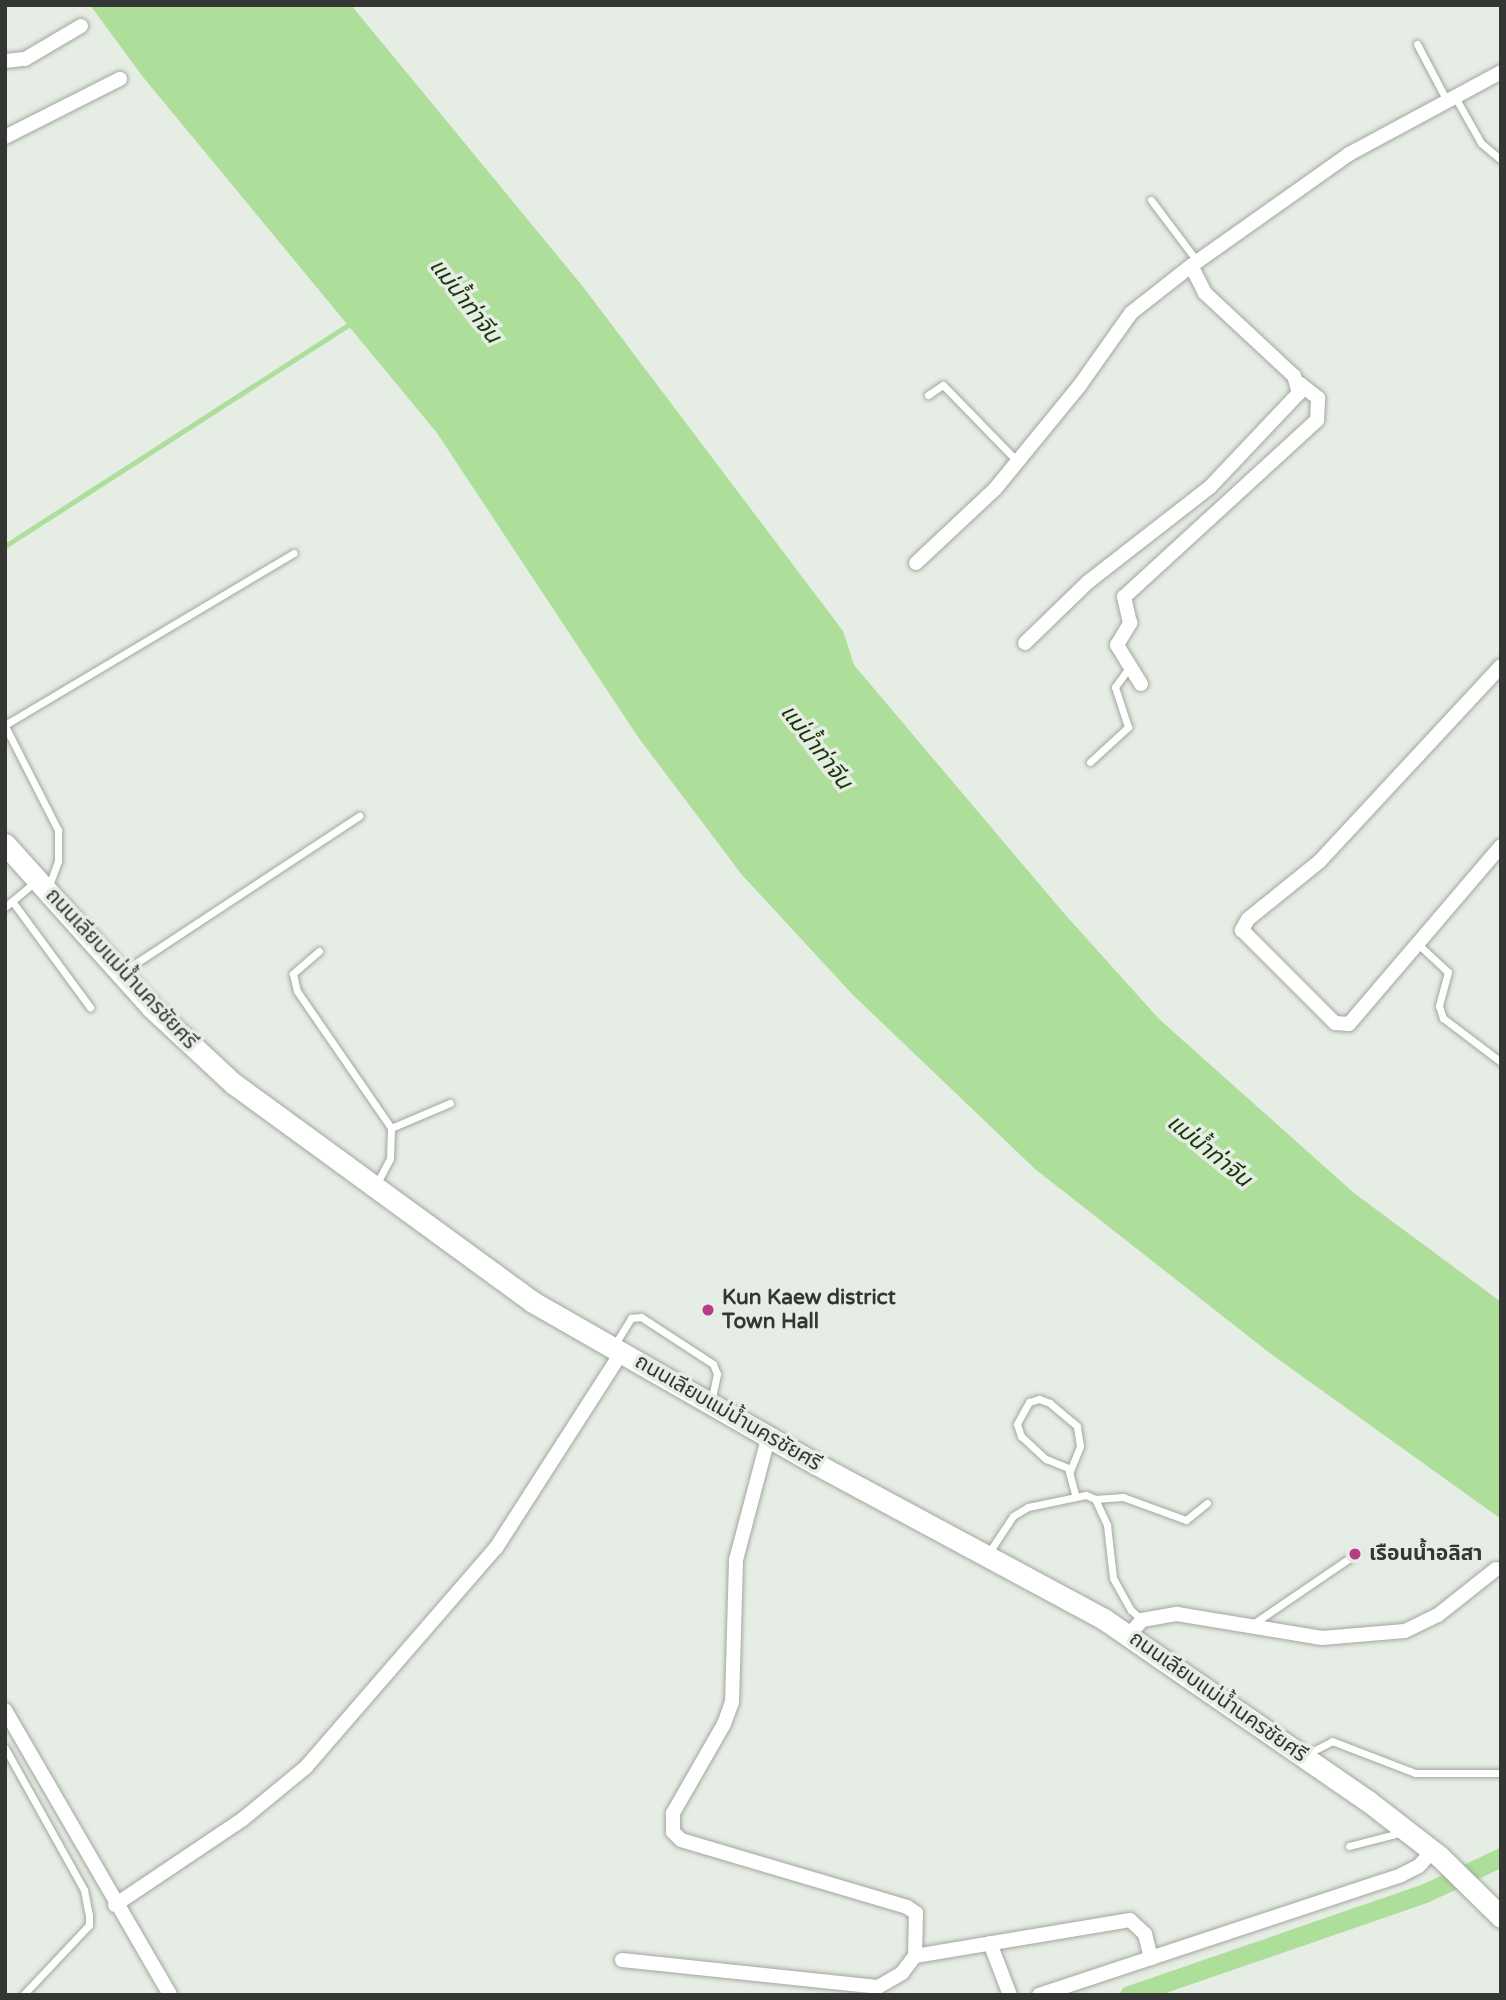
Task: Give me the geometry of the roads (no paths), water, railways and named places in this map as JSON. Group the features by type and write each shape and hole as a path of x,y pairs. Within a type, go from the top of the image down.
{"main road":[{"name":"ถนนเลียบแม่น้ำนครชัยศรี","path":"5,844 121,974 234,1084 374,1188 533,1302 985,1558 1136,1628 1436,1853 1478,1891 1501,1917"}],"street":[{"path":"5,61 25,59 81,26"},
{"path":"916,563 1018,462 1131,313 1314,176 1501,72"},
{"path":"5,137 120,79"},
{"path":"1141,684 1117,645 1130,623 1124,597 1317,420 1318,398 1205,293 1194,264"},
{"path":"1025,643 1087,582 1230,469 1293,402 1300,384"},
{"path":"1501,666 1320,860 1242,925 1247,937 1282,974 1342,1025 1358,1017 1422,947 1501,846"},
{"path":"115,1905 243,1819 306,1766 496,1548 617,1350"},
{"path":"622,1960 878,1987 902,1973 915,1955 916,1913 907,1907 681,1840 673,1832 673,1813 732,1702 736,1560 769,1435"},
{"path":"1136,1628 1177,1614 1247,1628 1322,1638 1405,1631 1438,1615 1496,1569"},
{"path":"5,1710 115,1905 170,1995"},
{"path":"1040,1995 1401,1875 1436,1853"},
{"path":"915,1955 1130,1920 1145,1934 1151,1958"},
{"path":"990,1943 1010,1995"}],"lane":[{"path":"1417,44 1450,99 1481,143 1501,160"},
{"path":"1151,201 1194,264"},
{"path":"928,395 943,386 1018,462"},
{"path":"90,1007 9,904 42,885 58,861 58,830 5,725 294,553"},
{"path":"1090,762 1128,727 1115,687 1129,668"},
{"path":"121,974 359,816"},
{"path":"1422,947 1444,966 1448,979 1439,1006 1443,1018 1501,1062"},
{"path":"319,951 293,974 297,991 391,1128 390,1159 374,1188"},
{"path":"391,1128 450,1103"},
{"path":"617,1350 631,1318 641,1317 713,1364 716,1374 710,1404"},
{"path":"1070,1471 1046,1459 1021,1436 1017,1424 1029,1402 1039,1399 1050,1403 1077,1426 1080,1446 1070,1471 1075,1494"},
{"path":"985,1558 1013,1516 1028,1507 1075,1494 1095,1499 1123,1497 1186,1520 1207,1503"},
{"path":"1095,1499 1107,1525 1113,1578 1131,1610 1136,1628"},
{"path":"1247,1628 1357,1553"},
{"path":"1304,1756 1332,1741 1415,1773 1501,1773"},
{"path":"5,1748 84,1890 89,1915 89,1925 23,1995"},
{"path":"1349,1846 1407,1831"}],"water":[{"name":"แม่น้ำท่าจีน","path":"90,5 351,5 584,288 843,631 854,665 1062,911 1159,1019 1354,1193 1501,1302 1501,1519 1271,1354 1035,1169 853,995 742,875 638,737 437,433 143,77"}],"waterway":[{"path":"5,546 352,322"},
{"path":"1129,1995 1425,1893 1501,1857"}],"place":[{"name":"Kun Kaew district Town Hall","path":"708,1310"},
{"name":"เรือนน้ำอลิสา","path":"1355,1554"}]}
